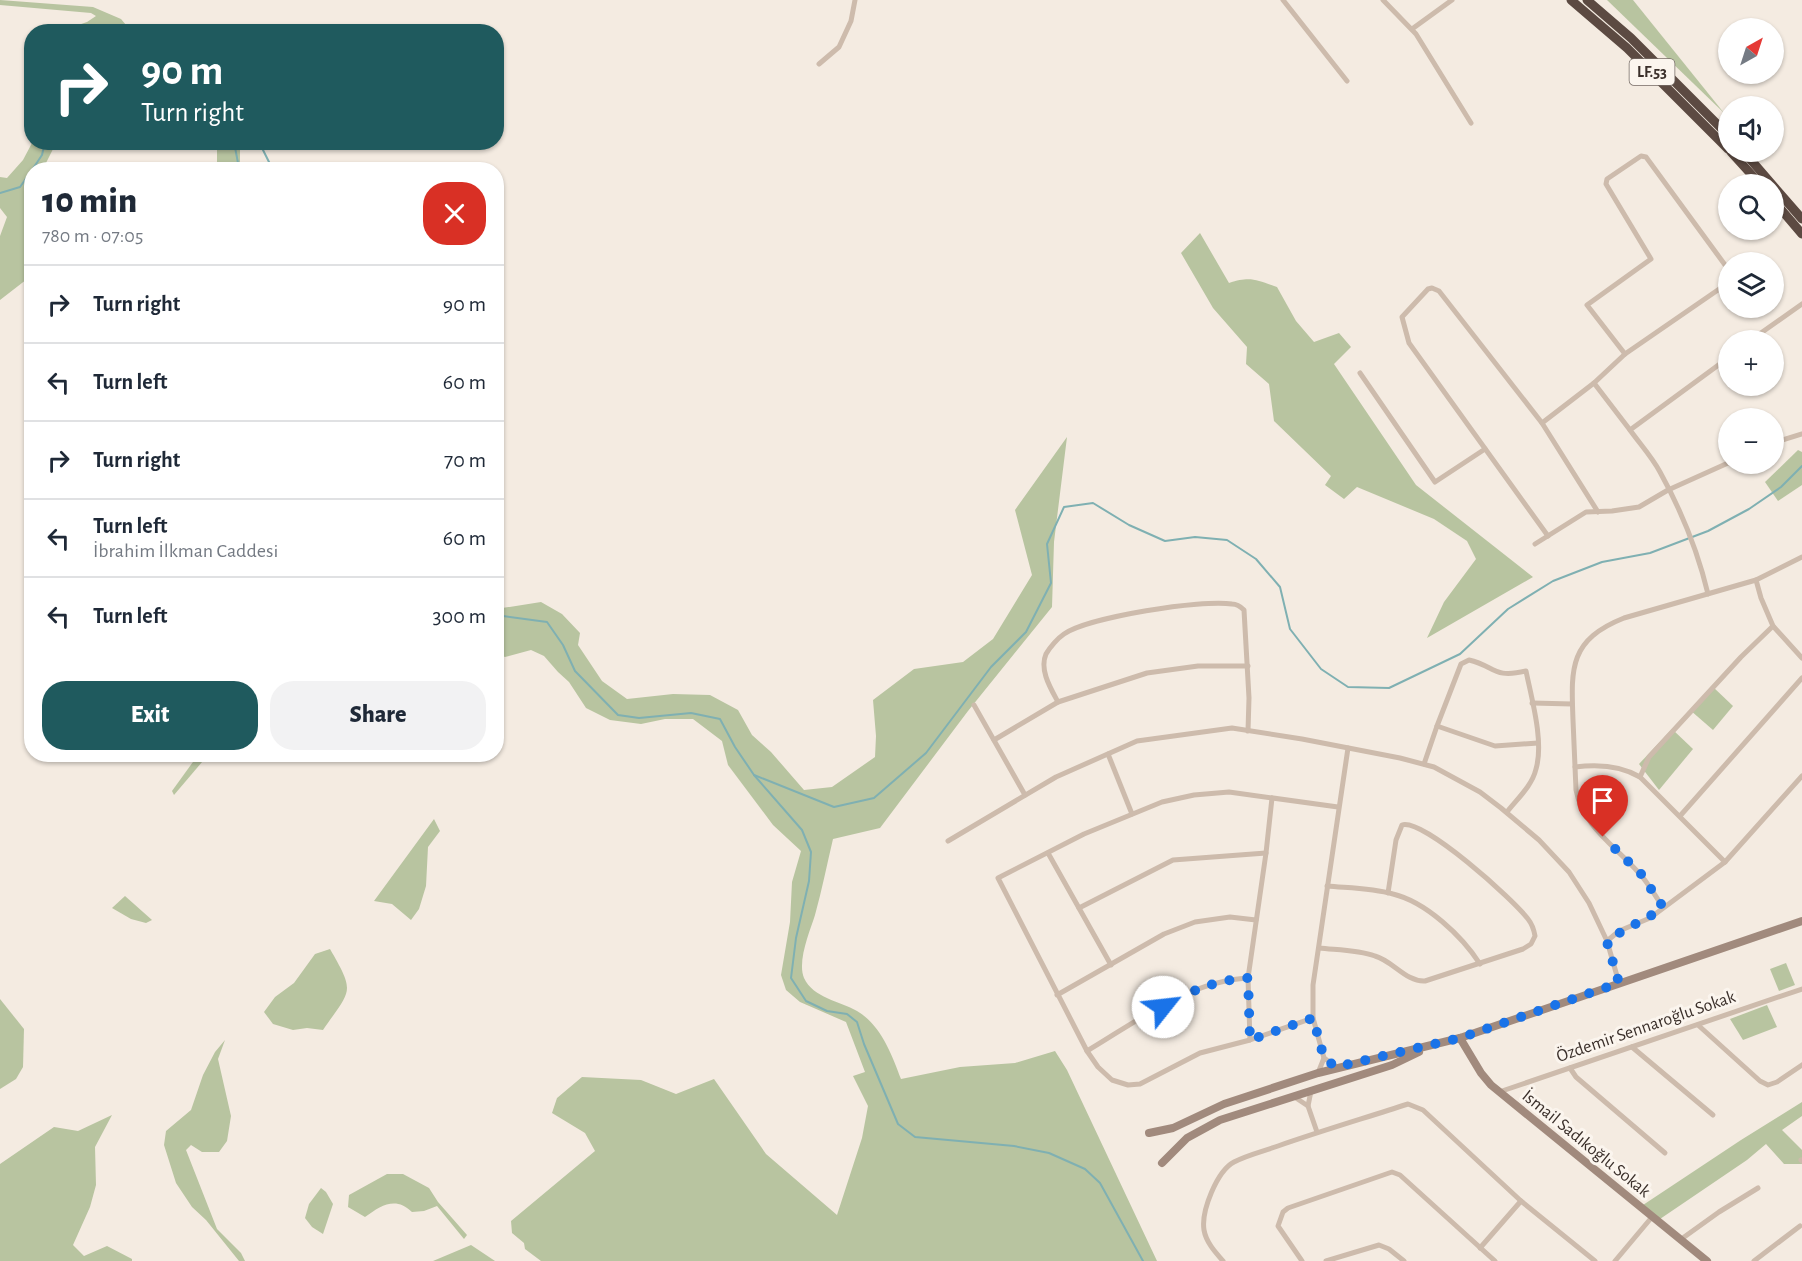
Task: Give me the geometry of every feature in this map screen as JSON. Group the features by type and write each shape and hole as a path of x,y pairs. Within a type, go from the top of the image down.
{"highway":[{"name":"LF.53","path":"1571,0 1627,48 1718,139"},
{"name":"LF.53","path":"1587,0 1631,38 1718,125"},
{"name":"LF.53","path":"1740,162 1751,174"},
{"path":"1753,162 1802,219"},
{"path":"1784,213 1802,234"}],"street":[{"path":"819,64 839,47 851,21 855,0"},
{"path":"1283,0 1347,81"},
{"path":"1383,0 1412,29 1471,123"},
{"path":"1412,29 1452,0"},
{"path":"1625,354 1587,305 1651,259 1606,184 1607,179 1641,156 1646,157 1718,255"},
{"path":"1548,536 1409,343 1402,317 1428,289 1439,291 1542,423 1598,512"},
{"path":"1542,423 1594,383 1625,354 1718,291"},
{"path":"1765,330 1802,304"},
{"path":"1630,430 1718,364"},
{"path":"1360,373 1435,482 1485,449"},
{"path":"1594,383 1659,471 1694,548 1708,594"},
{"path":"1784,440 1802,434"},
{"path":"1535,544 1586,512 1639,507 1668,490 1718,468"},
{"path":"1663,907 1641,874 1588,821 1579,805 1575,767 1572,669 1584,645 1596,632 1608,624 1756,580 1802,557"},
{"path":"1756,580 1773,626 1802,658"},
{"path":"1058,702 1045,670 1046,656 1055,642 1065,633 1090,624 1142,612 1191,605 1234,604 1244,610 1248,666 1248,731"},
{"path":"1640,777 1648,758 1741,657 1773,626"},
{"path":"1424,764 1461,664 1469,660 1479,662 1497,673 1504,674 1526,671 1539,751 1536,770 1529,784 1507,812"},
{"path":"994,740 1058,702 1147,673 1198,666 1248,666"},
{"path":"1680,816 1802,678"},
{"path":"1532,703 1572,704"},
{"path":"974,705 1025,795"},
{"path":"1437,726 1495,746 1538,742"},
{"path":"948,841 1056,777 1137,741 1232,728 1424,764 1462,781 1507,812 1569,872 1589,903 1607,942 1619,983"},
{"path":"1318,1073 1324,1058 1313,1018 1314,974 1348,748"},
{"path":"1108,754 1132,814"},
{"path":"1575,767 1614,766 1627,769 1640,777 1725,862"},
{"path":"1607,942 1618,932 1650,918 1725,862 1802,776"},
{"path":"1313,1018 1250,1040 1200,1053 1140,1084 1128,1085 1106,1076 1087,1051 998,878 1084,834 1162,802 1194,795 1229,792 1338,807"},
{"path":"1250,1040 1248,978 1272,798"},
{"path":"1319,948 1375,955 1420,981 1437,978 1528,947 1534,940 1534,931 1528,918 1505,894 1439,840 1413,824 1402,825 1395,840 1388,893"},
{"path":"1048,853 1111,965"},
{"path":"1079,908 1173,861 1266,853"},
{"path":"1327,886 1388,893 1411,901 1459,936 1480,964"},
{"path":"1057,995 1164,934 1195,921 1230,917 1256,920"},
{"path":"1149,1133 1173,1128 1224,1104 1336,1067 1460,1038 1802,921"},
{"path":"1087,1051 1194,990 1225,980 1248,978"},
{"name":"Özdemir Sennaroğlu Sokak","path":"1499,1092 1802,990"},
{"path":"1698,1025 1760,1082 1768,1085 1777,1082 1802,1065"},
{"name":"İsmail Sadıkoğlu Sokak","path":"1460,1038 1481,1073 1499,1092 1707,1261"},
{"path":"1162,1163 1187,1138 1220,1120 1292,1095 1392,1065 1432,1046"},
{"path":"1632,1047 1713,1115"},
{"path":"1324,1058 1336,1067"},
{"path":"1570,1068 1576,1077 1665,1152"},
{"path":"1311,1089 1308,1106 1317,1132"},
{"path":"1292,1095 1308,1106"},
{"path":"1222,1261 1211,1247 1203,1229 1204,1217 1218,1178 1234,1162 1317,1132 1408,1104 1423,1110 1521,1201 1595,1261"},
{"path":"1302,1261 1278,1226 1283,1212 1288,1208 1392,1172 1400,1175 1495,1261"},
{"path":"1680,1240 1758,1188"},
{"path":"1480,1248 1521,1201"},
{"path":"1615,1261 1652,1217"},
{"path":"1754,1261 1800,1226"},
{"path":"1326,1261 1375,1245 1389,1249 1404,1261"}],"green space":[{"path":"0,0 93,7 121,19 125,24 81,24 96,16 91,13 0,5"},
{"path":"1607,0 1633,0 1718,107"},
{"path":"28,150 52,150 46,162 24,162 24,281 0,300 0,236 7,217 0,208 0,177 7,178 23,160"},
{"path":"217,150 240,150 240,162 217,162"},
{"path":"1200,233 1229,283 1253,280 1277,287 1296,321 1314,342 1339,333 1351,347 1334,364 1416,485 1533,577 1427,638 1444,602 1476,559 1467,541 1434,519 1357,487 1344,499 1325,485 1331,476 1274,421 1269,384 1246,364 1247,347 1213,308 1181,253"},
{"path":"1067,437 1054,542 1052,607 968,711 880,828 833,839 818,906 805,946 802,971 808,985 820,995 857,1011 873,1024 885,1041 901,1079 960,1067 1015,1063 1055,1051 1067,1070 1157,1261 541,1261 525,1249 524,1243 512,1233 511,1221 595,1151 585,1133 552,1113 557,1098 582,1077 641,1080 676,1094 714,1079 766,1154 837,1215 862,1138 868,1106 853,1076 865,1072 846,1022 800,1002 786,990 781,975 790,922 792,882 801,851 773,825 728,765 722,741 693,719 665,719 641,724 610,720 586,708 569,682 544,656 531,650 504,657 504,608 541,602 562,614 580,633 578,645 602,681 627,699 673,694 710,695 738,710 752,735 771,752 804,790 832,787 875,757 873,700 914,669 963,662 993,639 1032,575 1015,510"},
{"path":"1798,450 1802,452 1802,485 1778,501 1765,482 1773,474 1784,474 1784,464"},
{"path":"1712,686 1733,706 1713,730 1690,710"},
{"path":"1672,729 1693,749 1659,790 1639,764"},
{"path":"193,762 202,762 174,795 172,791"},
{"path":"434,819 440,831 428,847 426,886 419,909 411,920 392,904 374,901"},
{"path":"125,896 152,920 146,923 131,919 112,908"},
{"path":"330,949 344,975 347,991 340,1006 323,1030 307,1028 293,1030 273,1024 264,1012 275,997 294,983 315,954"},
{"path":"1786,963 1795,985 1779,991 1770,969"},
{"path":"0,999 24,1029 23,1067 16,1079 0,1089"},
{"path":"1767,1005 1777,1027 1743,1040 1730,1019"},
{"path":"225,1040 218,1059 231,1116 227,1141 219,1152 202,1152 191,1145 186,1150 217,1229 241,1253 245,1261 239,1261 206,1220 192,1207 176,1183 164,1145 166,1131 191,1110 203,1075 215,1052"},
{"path":"1802,1102 1802,1116 1782,1130 1802,1150 1802,1164 1784,1164 1766,1144 1747,1160 1660,1219 1643,1205 1741,1140"},
{"path":"112,1115 95,1147 96,1185 90,1207 73,1245 84,1256 107,1246 132,1261 0,1261 0,1164 54,1127 78,1131"},
{"path":"387,1174 403,1174 429,1188 438,1202 467,1235 464,1239 437,1206 424,1211 412,1212 394,1203 383,1206 365,1217 348,1207 349,1195"},
{"path":"321,1188 333,1204 323,1234 312,1227 305,1218 309,1204"},
{"path":"471,1245 495,1261 433,1261"}],"waterway":[{"path":"37,162 43,150"},
{"path":"236,150 238,162"},
{"path":"263,150 269,162"},
{"path":"0,193 20,187 24,181"},
{"path":"754,775 834,807 874,798 926,753 991,667 1026,632 1051,583 1047,544 1064,507 1093,503 1129,525 1165,541 1195,537 1227,540 1256,559 1280,587 1290,629 1321,669 1348,687 1389,688 1460,654 1508,609 1553,581 1602,562 1650,553 1708,531 1749,509 1781,487 1802,466"},
{"path":"504,616 547,622 563,645 575,671 618,715 639,718 691,713 720,719 754,775 802,830 811,852 809,881 796,938 791,978 806,1001 827,1011 847,1014 857,1022 898,1124 915,1137 1014,1146 1049,1153 1085,1169 1100,1183 1143,1261"}],"route":[{"path":"1163,1007 1194,990 1211,984 1248,978 1250,1040 1313,1018 1324,1058 1336,1067 1460,1038 1619,983 1607,942 1618,932 1650,918 1663,907 1641,874 1603,837"}]}
